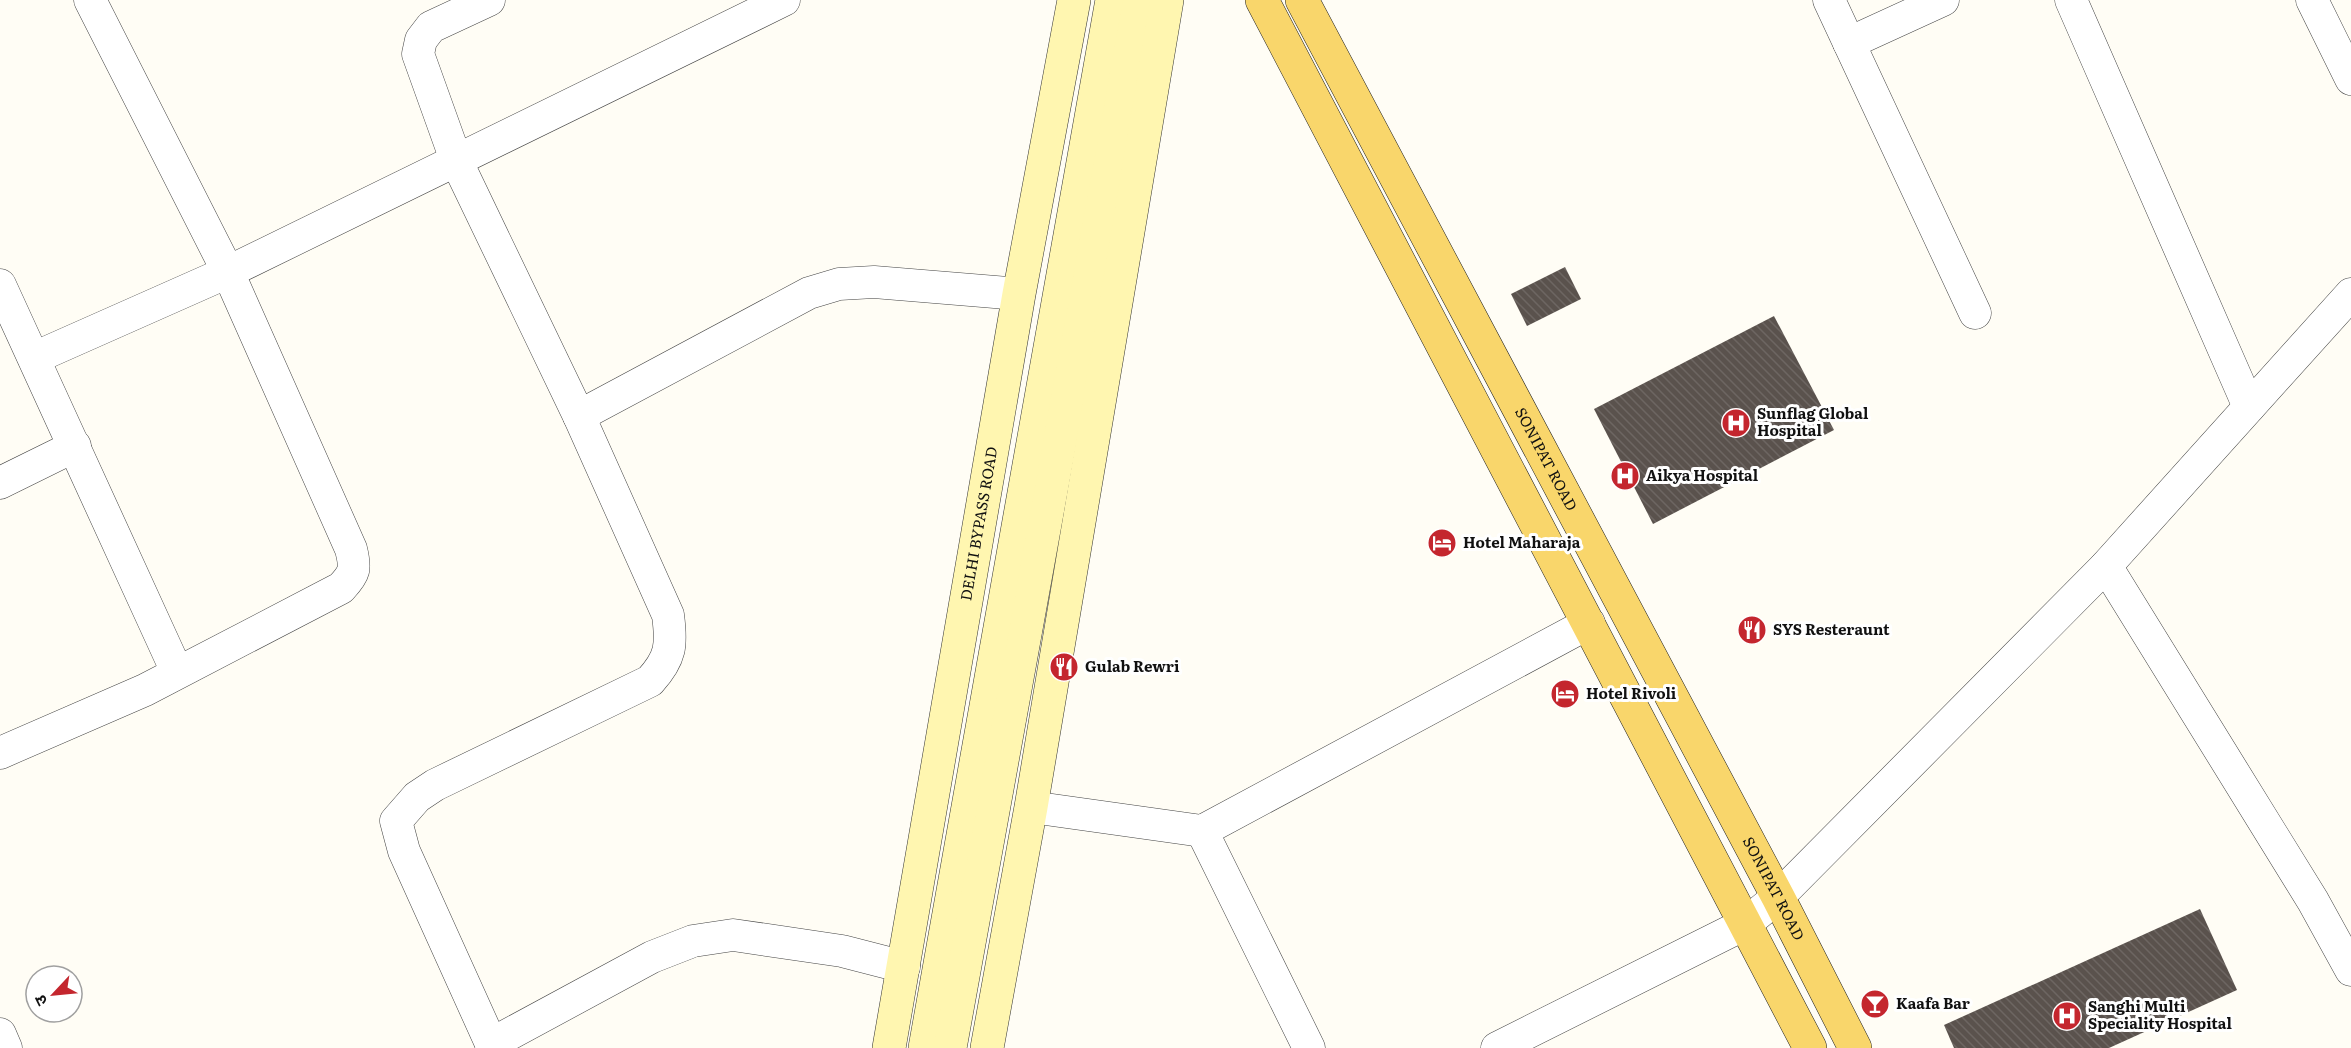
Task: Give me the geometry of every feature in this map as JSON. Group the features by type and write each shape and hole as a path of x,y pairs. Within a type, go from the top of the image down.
{"main road":[{"name":"DELHI BYPASS ROAD","path":"889,1048 1018,294 1074,0"},
{"path":"925,1048 1112,0"},
{"path":"950,1048 1140,0"},
{"path":"987,1048 1031,807 1167,0"},
{"path":"1262,0 1810,1048"},
{"name":"SONIPAT ROAD","path":"1302,0 1778,897 1855,1048"}],"street":[{"path":"0,753 145,690 341,588 351,577 355,566 351,549 228,272 90,0"},
{"path":"489,0 431,27 421,40 418,54 456,160 579,416 668,615 671,636 669,654 650,681 435,785 417,797 396,821 404,851 492,1046 652,957 693,941 733,935 842,951 904,967"},
{"path":"34,358 228,272 784,0"},
{"path":"1829,0 1975,313"},
{"path":"1849,43 1942,0"},
{"path":"2071,0 2249,407"},
{"path":"2312,0 2351,79"},
{"path":"579,416 809,293 839,284 874,282 1018,294"},
{"path":"0,285 177,672"},
{"path":"1497,1048 1745,924 1778,897 2106,566 2351,294"},
{"path":"0,483 75,446"},
{"path":"2106,566 2313,901 2351,969"},
{"path":"1031,807 1202,831 1589,623"},
{"path":"1202,831 1309,1048"},
{"path":"0,1034 6,1048"}],"building":[{"path":"1565,267 1581,299 1527,326 1511,294"},
{"path":"1774,316 1834,430 1653,524 1594,409"},
{"path":"2200,909 2237,990 2109,1048 1954,1048 1944,1025"}],"place":[{"name":"Sunflag Global Hospital","path":"1736,423"},
{"name":"Aikya Hospital","path":"1625,476"},
{"name":"Hotel Maharaja","path":"1442,543"},
{"name":"SYS Resteraunt","path":"1752,630"},
{"name":"Gulab Rewri","path":"1064,667"},
{"name":"Hotel Rivoli","path":"1565,694"},
{"name":"Kaafa Bar","path":"1875,1004"},
{"name":"Sanghi Multi Speciality Hospital","path":"2067,1016"}]}
